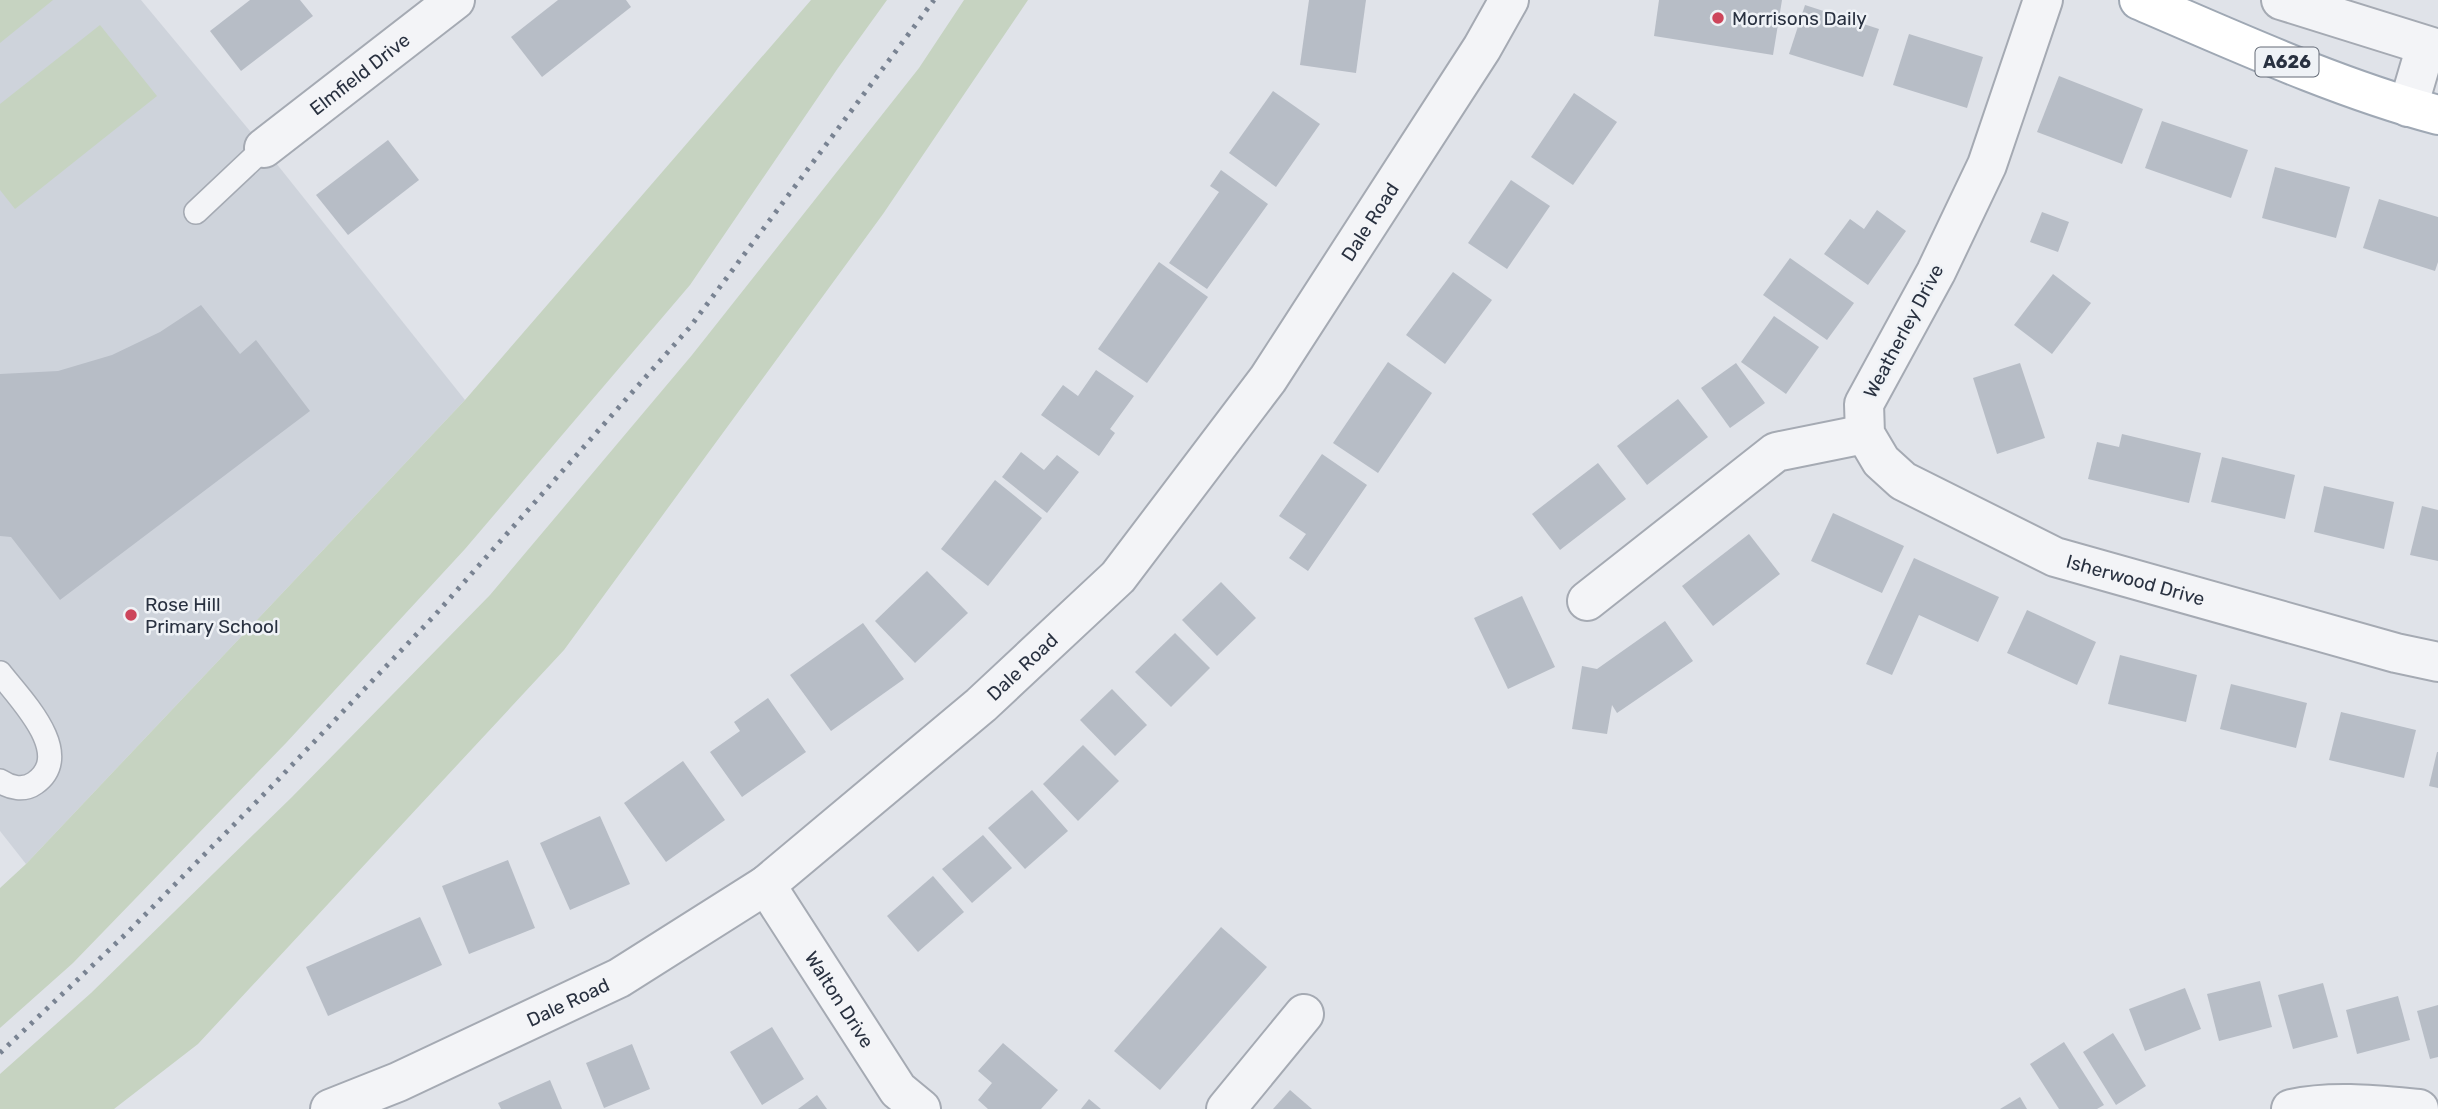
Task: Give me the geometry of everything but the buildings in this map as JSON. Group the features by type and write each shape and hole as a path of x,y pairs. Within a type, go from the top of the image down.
{"main road":[{"name":"A626","path":"2138,0 2271,56 2423,111"}],"street":[{"name":"Elmfield Drive","path":"264,148 455,0"},
{"name":"Dale Road","path":"330,1109 405,1096 620,978 766,885 982,705 1118,576 1268,379 1482,48 1508,0"},
{"name":"Weatherley Drive","path":"1865,434 1864,404 1936,272 1987,166 2043,0"},
{"path":"2281,0 2432,48 2423,111"},
{"path":"1587,601 1776,452 1865,434"},
{"name":"Isherwood Drive","path":"1865,434 1881,461 1903,481 2055,557 2396,653 2438,662"},
{"name":"Walton Drive","path":"766,885 898,1090 920,1109"},
{"path":"1226,1109 1304,1014"},
{"path":"2291,1109 2311,1104 2364,1103 2419,1109"}],"lane":[{"path":"196,212 264,148"},
{"path":"0,673 45,732 50,751 48,766 41,778 31,786 19,789 0,781"}],"shaded area":[{"name":"Rose Hill Primary School","path":"0,0 141,0 264,148 465,400 26,864 0,831"}],"green space":[{"path":"0,0 53,0 0,43"},
{"path":"811,0 887,0 690,285 465,549 286,743 73,963 0,1028 0,888 26,864 465,400"},
{"path":"964,0 1028,0 883,214 564,650 198,1044 114,1109 0,1109 0,1074 91,993 292,797 490,595 692,355 919,68"},
{"path":"100,25 157,96 15,209 0,190 0,104"}],"railway":[{"path":"0,1053 129,931 435,615 690,327 934,0"}],"place":[{"name":"Morrisons Daily","path":"1718,18"},
{"name":"Rose Hill Primary School","path":"131,615"}]}
